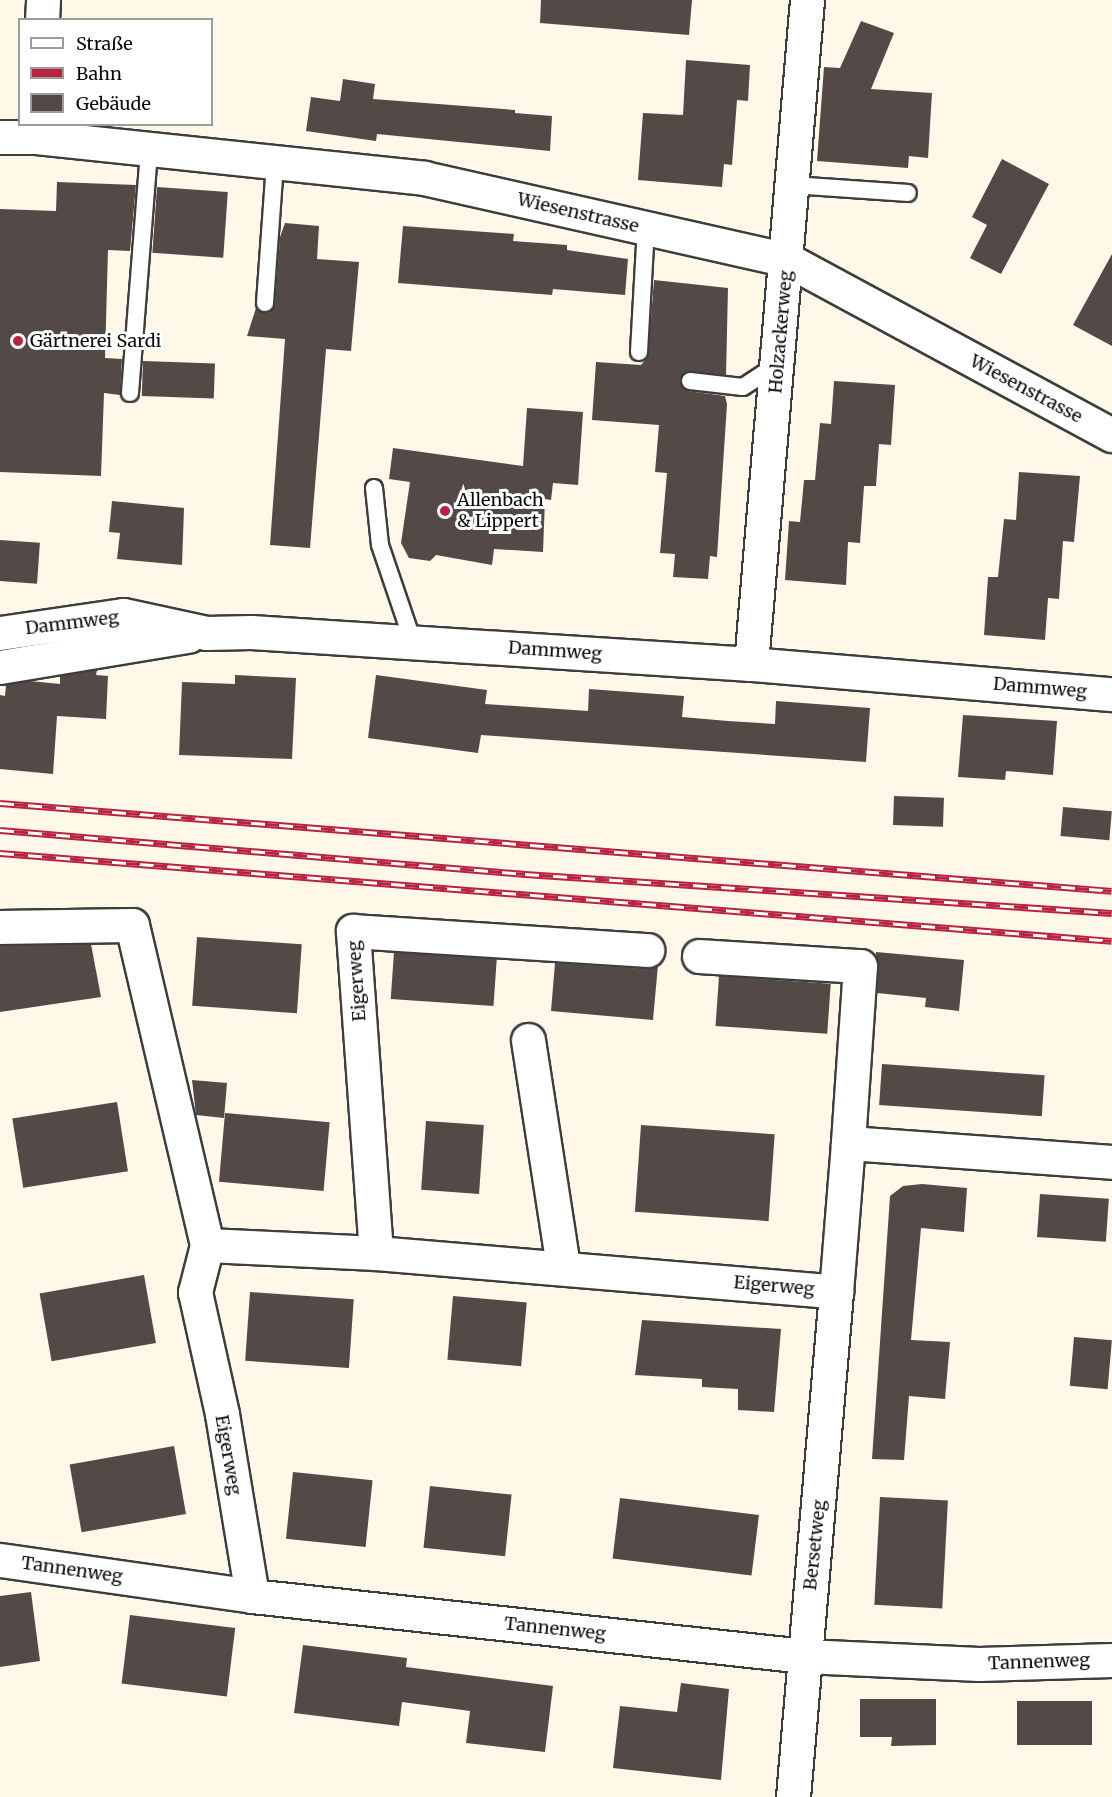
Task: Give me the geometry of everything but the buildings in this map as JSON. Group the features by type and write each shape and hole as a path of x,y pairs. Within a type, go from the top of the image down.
{"street":[{"path":"42,18 43,0"},
{"name":"Holzackerweg","path":"751,664 788,260 807,0"},
{"name":"Wiesenstrasse","path":"0,137 36,131 149,149 424,178 788,260 1112,435"},
{"name":"Dammweg","path":"0,633 123,615 206,633 251,632 751,664 1112,694"},
{"path":"0,668 206,633"},
{"name":"Eigerweg","path":"0,927 132,925 207,1245 195,1292 222,1414 252,1596"},
{"name":"Eigerweg","path":"376,1252 353,931 647,950"},
{"name":"Eigerweg","path":"207,1245 376,1252 836,1292 860,966 699,956"},
{"path":"528,1040 563,1267"},
{"path":"848,1143 1112,1162"},
{"name":"Bersetweg","path":"793,1797 836,1292"},
{"name":"Tannenweg","path":"0,1560 252,1596 804,1656 979,1664 1112,1660"}],"lane":[{"path":"130,393 149,149"},
{"path":"265,303 274,162"},
{"path":"793,185 908,193"},
{"path":"639,352 646,228"},
{"path":"690,381 743,387 778,364"},
{"path":"374,488 380,545 413,642"}],"railway":[{"path":"0,803 1112,891"},
{"path":"0,830 525,874 1112,913"},
{"path":"0,853 1112,941"}],"place":[{"name":"Gärtnerei Sardi","path":"18,341"},
{"name":"Allenbach & Lippert","path":"445,511"}]}
